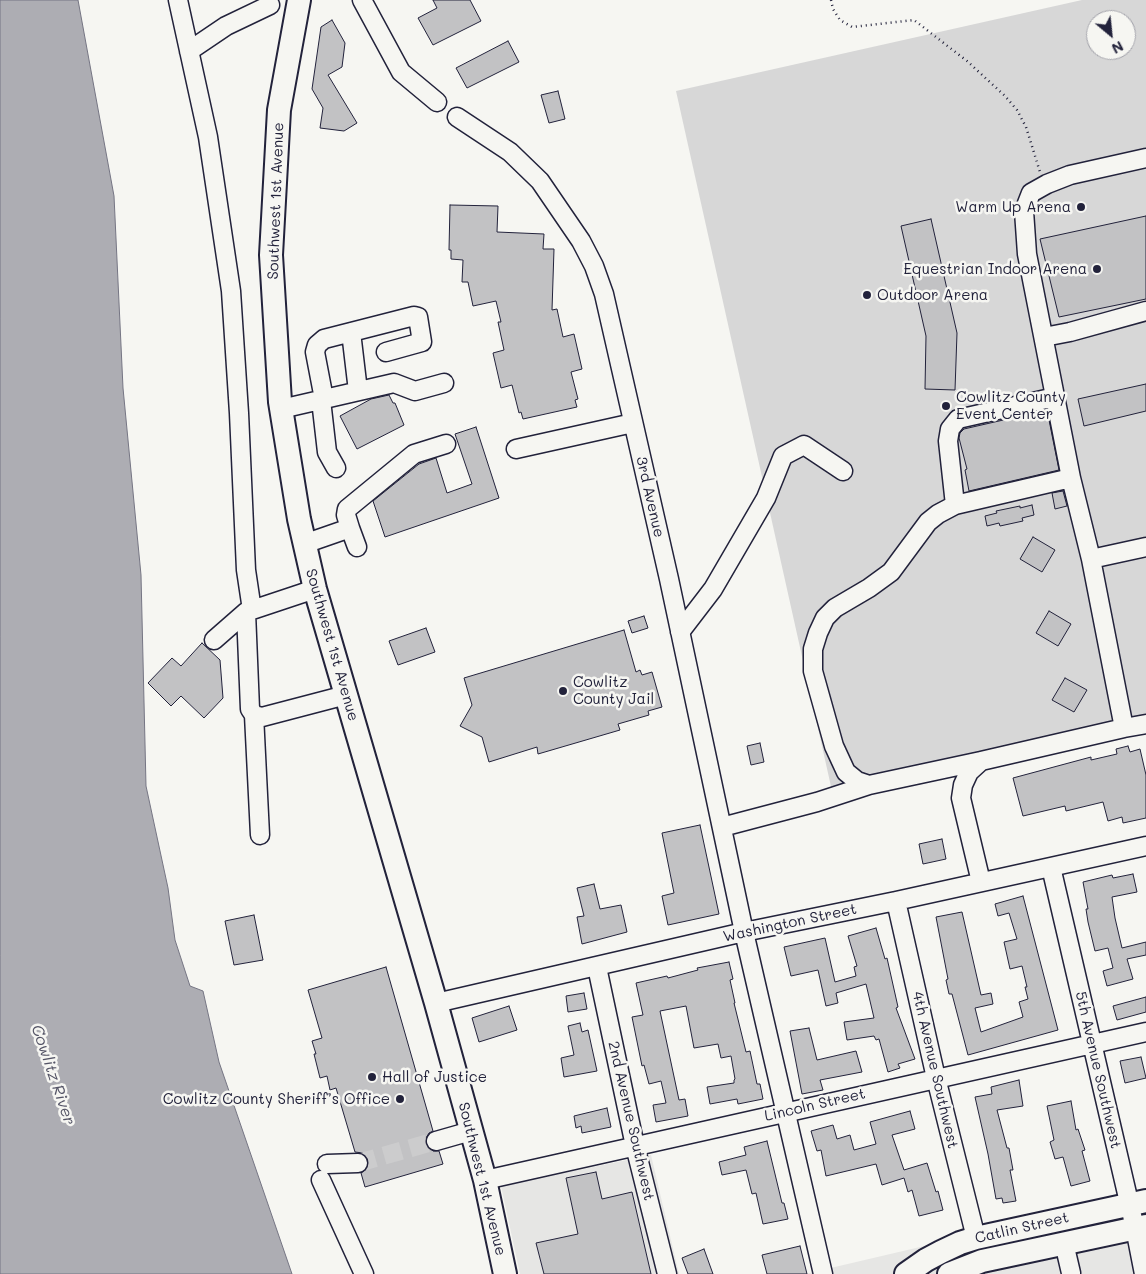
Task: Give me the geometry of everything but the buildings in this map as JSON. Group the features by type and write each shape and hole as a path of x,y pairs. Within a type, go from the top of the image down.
{"main road":[{"name":"Southwest 1st Avenue","path":"299,0 279,110 271,255 282,409 299,519 315,589 436,1003 485,1180 505,1274"},
{"name":"Catlin Street","path":"906,1274 934,1256 960,1243 976,1238 1138,1202"},
{"name":"Catlin Street","path":"949,1274 982,1261 1141,1227"}],"street":[{"path":"178,0 208,137 231,291 249,611 250,708 254,715 260,835"},
{"path":"362,0 401,72 437,102"},
{"path":"189,51 226,26 274,2"},
{"name":"3rd Avenue","path":"457,117 510,152 540,181 581,241 594,266 604,294 680,632 744,932 823,1274"},
{"path":"1124,728 1091,559 1071,478 1055,396 1028,254 1024,211 1032,193 1044,186 1070,175 1146,158"},
{"path":"1044,337 1070,332 1146,311"},
{"path":"336,468 327,452 315,352 317,345 324,339 418,317 422,342 386,352"},
{"path":"351,332 358,391"},
{"path":"282,409 394,383 415,391 444,383"},
{"path":"955,505 948,441 950,429 958,419 1055,396"},
{"path":"516,449 633,423"},
{"path":"357,547 346,515 347,509 414,454 446,444"},
{"path":"680,632 713,589 723,572 766,498 783,456 804,445 843,471"},
{"path":"869,785 857,781 846,772 834,746 813,670 813,649 825,618 836,608 892,572 928,522 938,514 955,505 1071,478"},
{"path":"304,544 350,528"},
{"path":"1091,559 1146,547"},
{"path":"214,640 249,611 315,589"},
{"path":"254,715 262,717 346,695"},
{"path":"722,827 817,802 869,785 1146,724"},
{"path":"981,761 969,772 963,785 961,798 981,882"},
{"name":"Washington Street","path":"436,1003 744,932 1146,846"},
{"name":"5th Avenue Southwest","path":"1052,867 1091,1044 1138,1202 1144,1274"},
{"name":"4th Avenue Southwest","path":"896,901 936,1078 976,1238"},
{"name":"2nd Avenue Southwest","path":"597,967 635,1146 667,1274"},
{"name":"Lincoln Street","path":"485,1180 1146,1032"},
{"path":"436,1141 471,1131"},
{"path":"358,1164 324,1172 364,1274"},
{"path":"1064,1243 1071,1273"}],"path":[{"path":"831,0 833,9 840,20 852,27 914,20 967,61 1005,96 1017,110 1029,135 1044,186"}],"shaded area":[{"name":"Cowlitz County Event Center","path":"1082,0 1146,0 1146,721 832,791 676,91"},
{"path":"651,1155 679,1274 520,1274 501,1186"},
{"path":"1146,1194 1146,1274 805,1274"}],"water":[{"name":"Cowlitz River","path":"0,0 78,0 114,196 123,388 141,575 146,786 168,888 175,940 190,986 203,991 219,1062 292,1274 0,1274"}],"tunnel":[{"path":"358,1163 436,1141"}],"place":[{"name":"Warm Up Arena","path":"1081,207"},
{"name":"Equestrian Indoor Arena","path":"1097,269"},
{"name":"Outdoor Arena","path":"867,295"},
{"name":"Cowlitz County Event Center","path":"946,406"},
{"name":"Cowlitz County Jail","path":"563,691"},
{"name":"Hall of Justice","path":"372,1077"},
{"name":"Cowlitz County Sheriff’s Office","path":"400,1099"}]}
